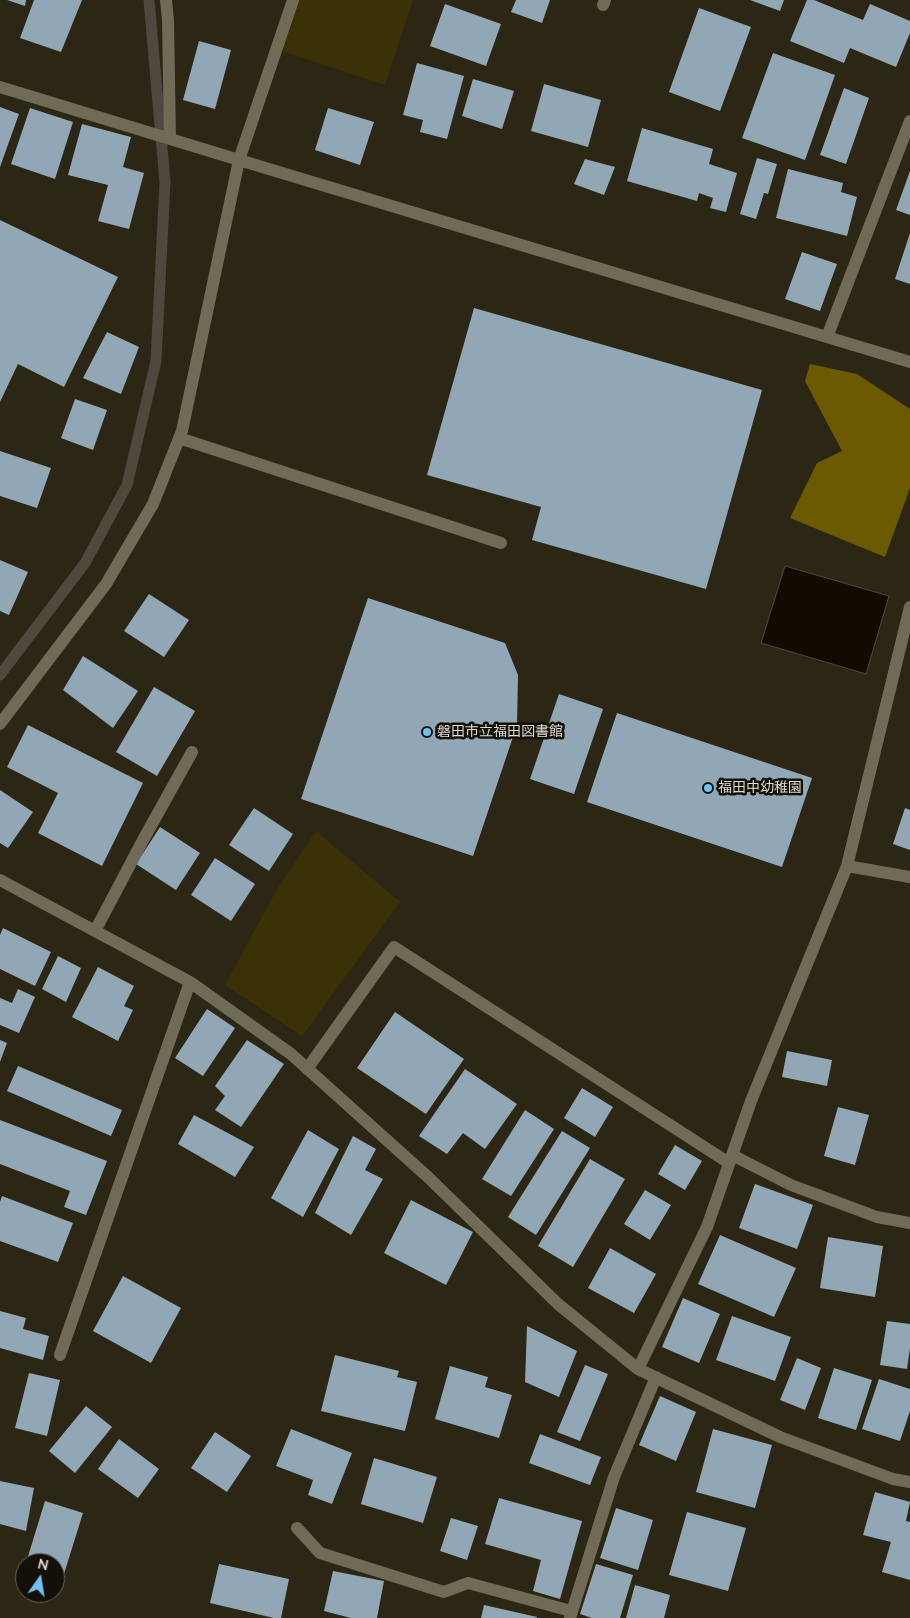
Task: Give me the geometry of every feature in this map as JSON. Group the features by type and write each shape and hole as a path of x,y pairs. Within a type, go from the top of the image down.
{"street":[{"path":"166,0 170,139"},
{"path":"0,724 106,584 153,504 182,431 239,160 293,0"},
{"path":"0,87 910,362"},
{"path":"827,336 910,121"},
{"path":"179,438 501,543"},
{"path":"638,1369 707,1227 750,1101 847,866 910,607"},
{"path":"95,931 142,840 192,752"},
{"path":"847,866 910,877"},
{"path":"0,880 190,982 291,1054 429,1178 558,1304 638,1369 780,1437 893,1479 910,1482"},
{"path":"307,1069 394,947 731,1159 791,1185 877,1218 910,1223"},
{"path":"60,1355 190,982"},
{"path":"297,1528 320,1553 444,1592 468,1583 570,1614 614,1477 656,1377"}],"shaded area":[{"path":"293,0 413,0 385,85 276,49"},
{"path":"810,364 857,374 910,409 910,488 885,557 790,518 817,463 842,451 805,381"},
{"path":"785,566 889,596 866,674 761,643"},
{"path":"316,831 400,902 302,1036 225,985 276,891"}],"building":[{"path":"7,0 26,0 25,6"},
{"path":"34,0 82,0 61,52 20,38"},
{"path":"516,0 550,0 542,23 511,12"},
{"path":"750,0 784,0 780,11"},
{"path":"807,0 814,0 863,20 870,4 910,21 910,33 896,67 850,48 844,63 790,41"},
{"path":"445,4 501,24 486,66 430,46"},
{"path":"699,8 751,27 720,111 669,92"},
{"path":"199,41 231,50 215,109 183,100"},
{"path":"773,53 835,75 805,160 742,138"},
{"path":"417,63 464,76 447,139 420,132 423,120 403,115"},
{"path":"473,79 514,91 502,129 462,116"},
{"path":"544,84 601,100 588,147 531,131"},
{"path":"844,88 869,98 846,164 820,155"},
{"path":"0,107 19,114 0,167"},
{"path":"30,108 73,122 55,179 11,164"},
{"path":"328,108 374,122 360,165 315,150"},
{"path":"82,124 131,137 123,167 144,173 129,229 98,221 108,185 68,175"},
{"path":"642,128 713,149 709,164 737,173 726,212 710,208 713,198 699,193 697,201 627,181"},
{"path":"757,158 777,164 768,194 764,193 756,219 740,214"},
{"path":"585,159 615,167 604,195 574,184"},
{"path":"788,169 843,183 841,192 857,197 847,236 776,218"},
{"path":"910,171 910,215 896,210"},
{"path":"0,220 118,277 64,387 18,364 0,402"},
{"path":"910,233 910,284 895,279"},
{"path":"802,252 837,264 820,311 785,299"},
{"path":"474,308 762,390 706,589 532,540 541,507 427,475"},
{"path":"107,332 139,347 121,394 83,378"},
{"path":"75,399 107,410 93,450 61,438"},
{"path":"0,451 51,468 37,508 0,496"},
{"path":"0,560 28,572 9,615 0,611"},
{"path":"149,594 189,620 164,657 124,631"},
{"path":"368,598 505,643 518,675 517,725 473,856 301,799"},
{"path":"83,656 138,691 113,728 63,690"},
{"path":"154,687 195,711 157,776 116,752"},
{"path":"559,694 603,709 574,794 530,779"},
{"path":"617,713 812,778 782,867 587,802"},
{"path":"28,725 143,783 102,866 38,833 58,793 7,767"},
{"path":"0,790 33,812 8,848 0,843"},
{"path":"254,808 293,834 269,871 229,845"},
{"path":"905,808 910,810 910,850 893,844"},
{"path":"160,827 200,853 176,890 136,864"},
{"path":"215,858 255,884 231,921 191,895"},
{"path":"3,928 51,952 35,986 0,969 0,935"},
{"path":"58,956 81,968 66,1002 42,989"},
{"path":"98,967 134,986 124,1006 133,1010 118,1041 72,1017"},
{"path":"18,989 35,997 19,1033 0,1025 0,998 12,1003"},
{"path":"207,1009 235,1028 203,1076 175,1058"},
{"path":"395,1012 464,1059 426,1114 357,1068"},
{"path":"0,1040 7,1043 0,1062"},
{"path":"247,1040 284,1064 241,1127 215,1110 225,1096 215,1086"},
{"path":"787,1051 832,1060 827,1086 782,1077"},
{"path":"18,1066 122,1110 111,1136 7,1091"},
{"path":"465,1069 517,1104 485,1149 463,1133 447,1154 419,1136"},
{"path":"582,1088 613,1107 595,1137 564,1118"},
{"path":"838,1107 869,1115 855,1165 824,1156"},
{"path":"525,1110 554,1129 511,1196 482,1179"},
{"path":"194,1115 254,1147 235,1177 178,1144"},
{"path":"0,1120 107,1161 86,1215 64,1207 70,1191 0,1164"},
{"path":"308,1130 339,1149 303,1217 271,1198"},
{"path":"562,1131 590,1148 536,1235 508,1217"},
{"path":"353,1136 376,1149 365,1170 383,1179 351,1235 315,1213"},
{"path":"675,1145 702,1161 685,1190 658,1174"},
{"path":"590,1159 625,1179 573,1267 538,1246"},
{"path":"755,1184 813,1205 797,1249 739,1228"},
{"path":"645,1190 671,1205 650,1240 624,1224"},
{"path":"2,1196 73,1223 58,1262 0,1241 0,1202"},
{"path":"411,1200 473,1232 446,1285 384,1253"},
{"path":"720,1235 796,1268 774,1317 698,1284"},
{"path":"828,1237 883,1246 875,1297 820,1288"},
{"path":"610,1248 656,1274 634,1313 588,1288"},
{"path":"123,1276 181,1308 151,1363 93,1331"},
{"path":"683,1298 720,1314 699,1363 662,1347"},
{"path":"0,1311 26,1318 23,1329 49,1336 43,1360 0,1348"},
{"path":"732,1316 791,1337 775,1381 716,1360"},
{"path":"887,1321 910,1324 910,1348 907,1369 880,1365"},
{"path":"527,1326 577,1351 559,1397 525,1382"},
{"path":"335,1355 399,1371 397,1377 417,1382 405,1431 321,1411"},
{"path":"797,1358 821,1368 805,1410 780,1400"},
{"path":"585,1365 608,1374 580,1441 557,1432"},
{"path":"450,1366 488,1377 485,1387 512,1395 499,1438 435,1419"},
{"path":"834,1368 872,1380 856,1430 818,1418"},
{"path":"29,1373 60,1380 47,1436 15,1428"},
{"path":"879,1379 910,1389 910,1411 900,1441 862,1429"},
{"path":"660,1396 696,1412 676,1461 639,1445"},
{"path":"86,1406 112,1427 75,1473 49,1451"},
{"path":"291,1429 352,1453 332,1504 308,1495 313,1480 276,1466"},
{"path":"713,1429 772,1445 755,1508 696,1492"},
{"path":"215,1432 251,1456 227,1492 191,1468"},
{"path":"540,1434 601,1457 590,1485 529,1463"},
{"path":"119,1439 159,1469 138,1498 98,1469"},
{"path":"374,1458 437,1477 423,1523 361,1504"},
{"path":"0,1481 34,1488 26,1531 0,1524"},
{"path":"875,1492 910,1502 906,1521 910,1522 910,1580 882,1572 891,1542 863,1535"},
{"path":"499,1498 582,1521 560,1599 533,1591 541,1560 485,1544"},
{"path":"45,1501 83,1513 65,1571 65,1553 29,1553"},
{"path":"616,1508 653,1520 638,1570 600,1558"},
{"path":"687,1512 746,1528 728,1591 669,1575"},
{"path":"451,1518 478,1526 467,1560 440,1551"},
{"path":"219,1564 289,1579 281,1618 210,1603"},
{"path":"596,1564 633,1575 620,1618 592,1618 580,1614"},
{"path":"333,1571 384,1581 377,1618 351,1618 324,1611"},
{"path":"635,1585 670,1595 664,1618 626,1618"},
{"path":"484,1605 537,1617 537,1618 481,1618"}],"waterway":[{"path":"0,675 85,563 127,485 156,361 165,182 149,0"}],"place":[{"name":"磐田市立福田図書館","path":"427,732"},
{"name":"福田中幼稚園","path":"708,788"}]}
